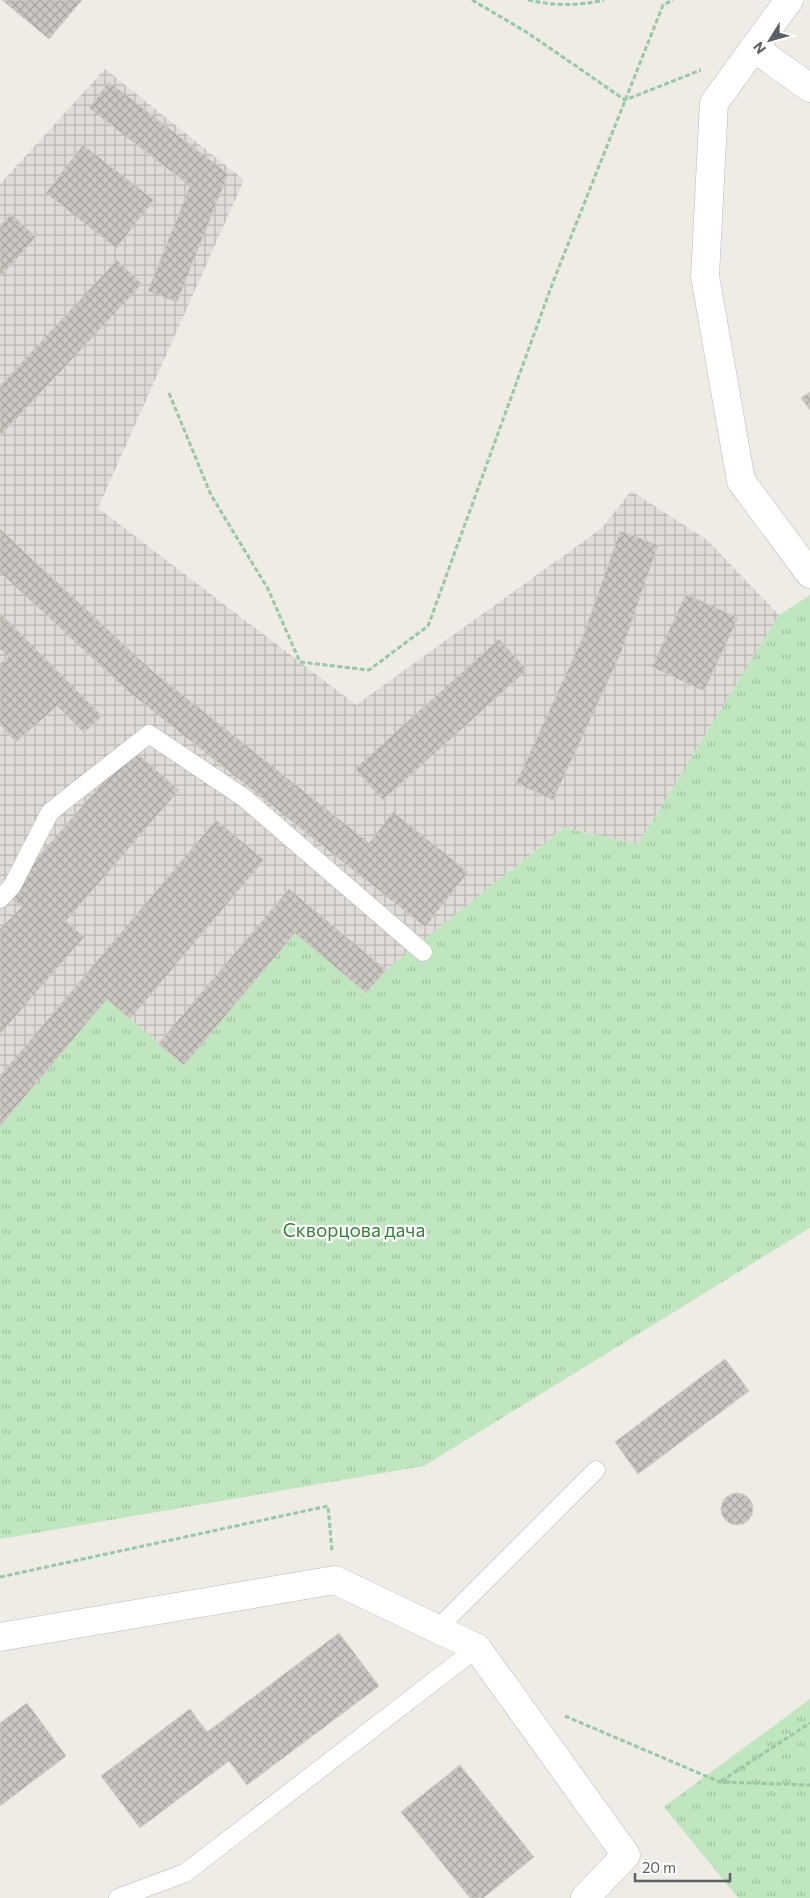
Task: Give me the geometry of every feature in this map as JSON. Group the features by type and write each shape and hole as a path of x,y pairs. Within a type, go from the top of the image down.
{"street":[{"path":"789,0 714,103 705,276 741,481 810,574"},
{"path":"754,48 810,88"},
{"path":"0,1636 335,1580 477,1648 626,1855 585,1898"}],"lane":[{"path":"0,899 12,886 50,812 149,734 243,797 423,952"},
{"path":"437,1629 596,1470"},
{"path":"118,1898 185,1873 477,1648"}],"path":[{"path":"472,0 528,33 625,100"},
{"path":"528,0 550,5 568,6 604,0"},
{"path":"169,394 211,494 268,589 300,662 369,670 428,626 552,282 663,5 673,0"},
{"path":"625,100 708,66"},
{"path":"0,1576 328,1506 335,1580"},
{"path":"564,1716 720,1782 810,1785"},
{"path":"720,1782 810,1723"}],"shaded area":[{"path":"105,69 244,180 98,508 356,705 602,528 631,491 707,540 779,615 638,844 564,828 386,970 366,993 295,933 184,1065 107,1000 0,1126 0,184"}],"green space":[{"name":"Скворцова дача","path":"810,595 810,1228 424,1466 0,1539 0,1126 107,999 184,1065 295,933 366,993 386,970 564,828 638,844 779,615"},
{"path":"810,1699 810,1898 738,1898 664,1807"}],"building":[{"path":"2,0 82,0 49,39"},
{"path":"109,82 228,174 177,302 148,291 190,186 89,108"},
{"path":"83,145 154,200 116,248 46,193"},
{"path":"11,214 36,237 0,277 0,226"},
{"path":"117,260 142,284 0,436 0,386"},
{"path":"810,392 810,410 801,398"},
{"path":"0,529 150,669 369,843 393,812 468,872 425,927 129,692 0,572"},
{"path":"620,531 658,545 620,655 553,800 516,783 582,639"},
{"path":"686,594 738,618 704,691 652,667"},
{"path":"0,613 102,716 84,733 57,706 16,742 0,724 0,664 8,657 0,649"},
{"path":"499,639 527,670 383,800 355,769"},
{"path":"132,749 179,790 66,921 84,937 0,1034 0,929 22,907 6,894"},
{"path":"216,820 264,860 130,1019 107,999 0,1126 0,1076"},
{"path":"289,889 386,970 366,993 295,933 184,1065 158,1044"},
{"path":"725,1359 749,1391 638,1474 615,1442"},
{"path":"737,1493 743,1494 748,1498 752,1503 752,1515 748,1520 743,1524 737,1525 731,1524 726,1520 722,1515 721,1509 722,1503 726,1498 731,1494"},
{"path":"339,1633 379,1686 247,1785 229,1761 140,1828 101,1776 190,1709 207,1732"},
{"path":"27,1703 66,1756 0,1806 0,1723"},
{"path":"460,1765 534,1857 483,1898 470,1898 401,1812"}]}
